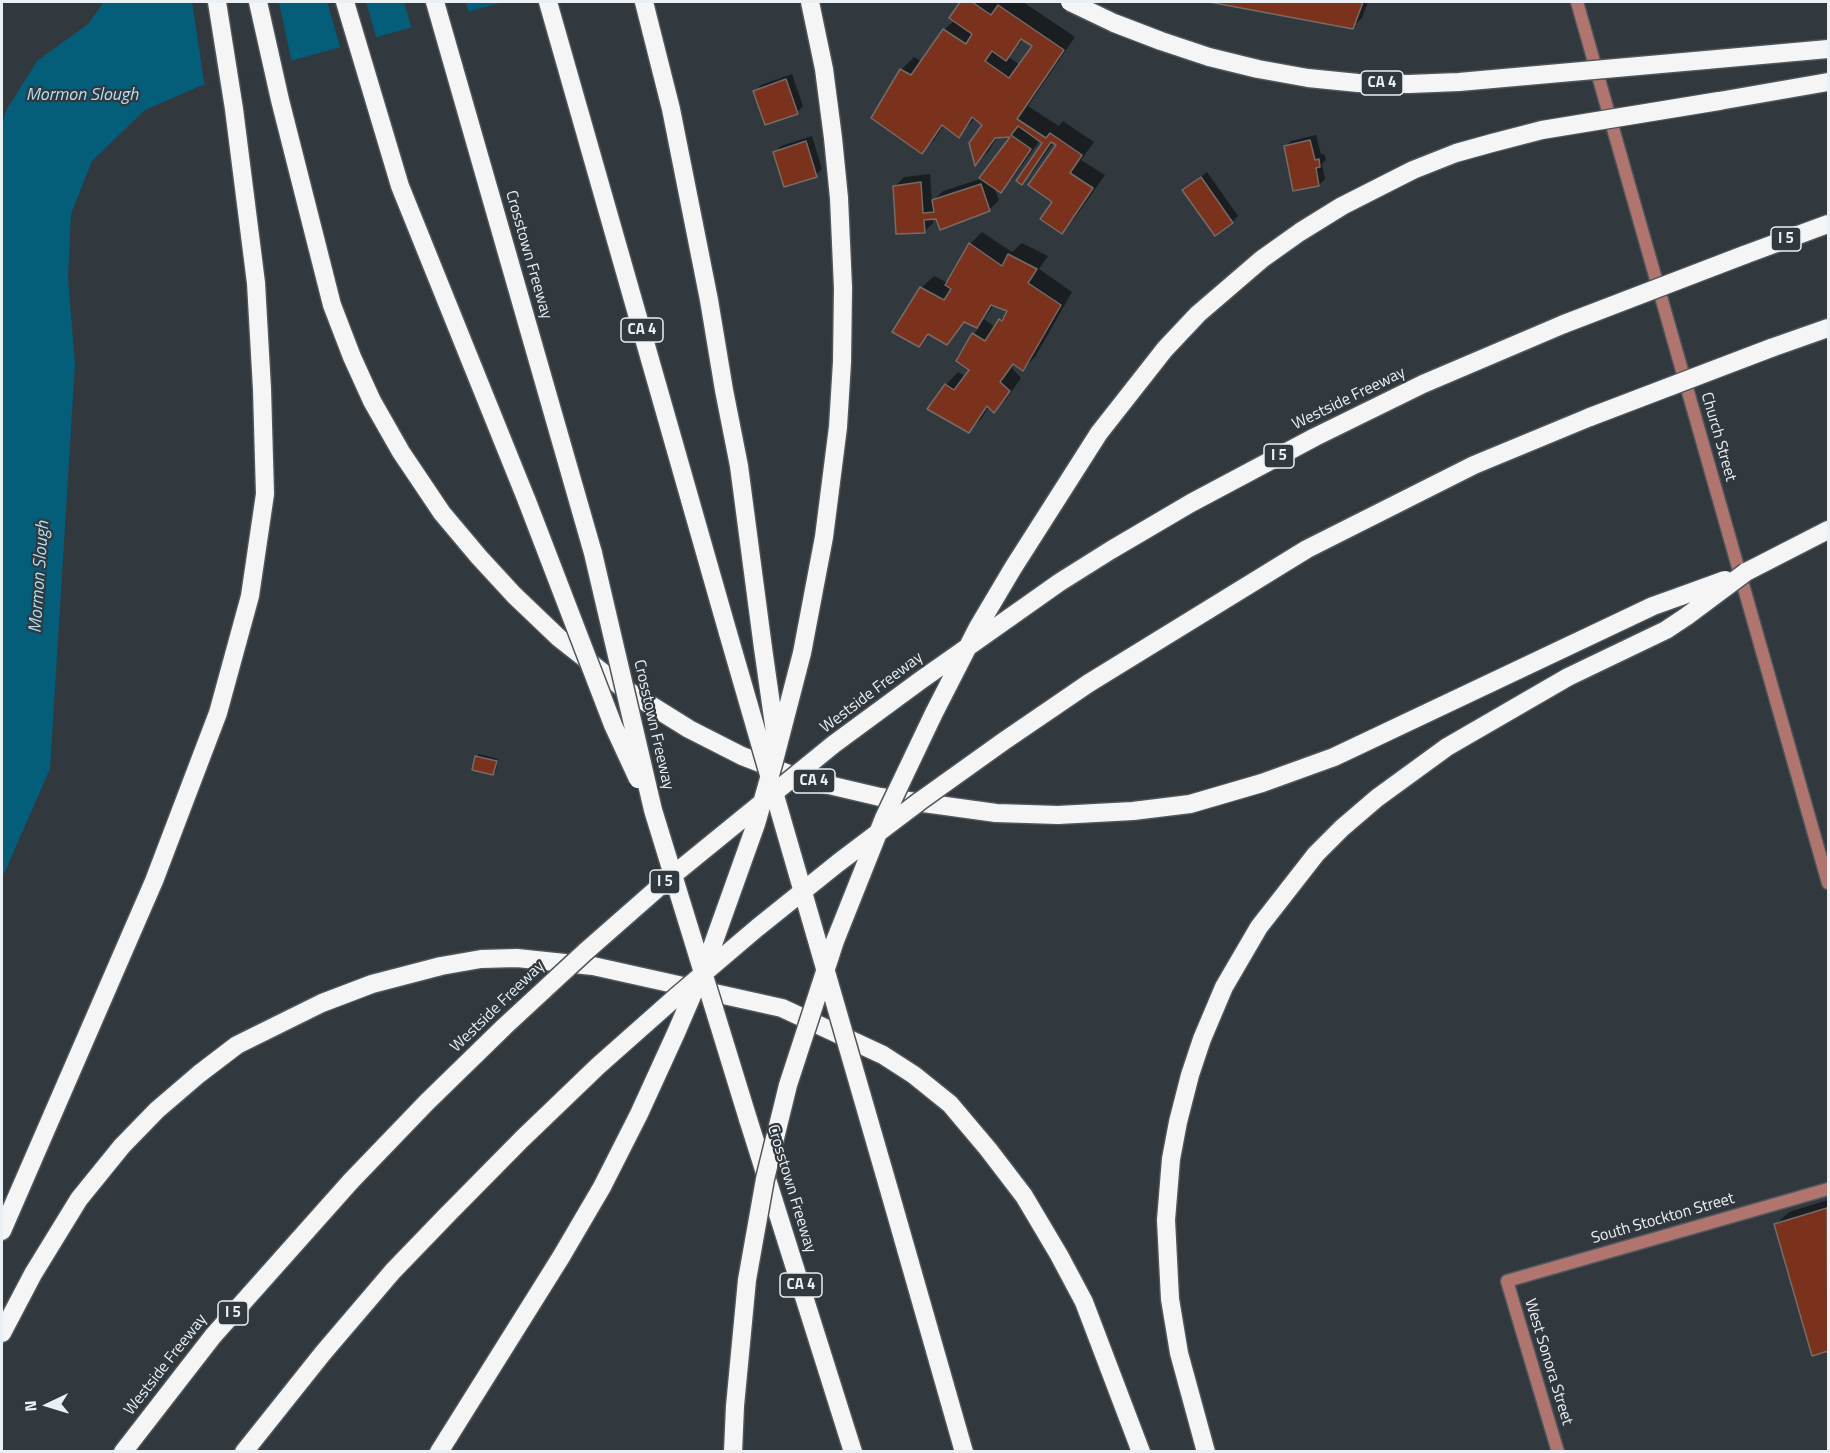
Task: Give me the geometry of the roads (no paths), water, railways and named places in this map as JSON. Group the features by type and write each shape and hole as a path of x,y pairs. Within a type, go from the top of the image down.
{"highway":[{"path":"2,1231 154,881 218,713 250,596 265,494 262,388 256,283 234,109 217,2"},
{"name":"CA 4","path":"258,2 330,299 372,401 401,452 442,513 514,595 559,638 620,686 700,735 742,756 800,778 880,797 996,813 1058,815 1133,811 1190,804 1262,783 1334,757 1653,606 1746,572 1828,530"},
{"path":"345,2 400,186 527,501 613,725 653,810"},
{"name":"Crosstown Freeway","path":"435,2 593,553 653,810 853,1452"},
{"name":"CA 4","path":"548,2 964,1452"},
{"path":"644,2 674,120 739,466 793,862"},
{"path":"444,1444 596,1197 639,1114 676,1033 707,960 756,825 802,653 832,481 838,428 843,341 843,288 834,138 824,69 810,2"},
{"name":"CA 4","path":"1070,2 1161,41 1209,57 1308,78 1358,83 1459,82 1828,49"},
{"path":"733,1452 747,1280 765,1179 788,1085 836,941 884,818 978,627 1013,568 1099,433 1165,349 1224,290 1299,232 1360,196 1456,153 1542,130 1828,82"},
{"name":"Westside Freeway","path":"123,1452 213,1336 351,1181 505,1026 667,880 834,744 921,680 1060,582 1111,550 1191,503 1315,437 1423,384 1564,324 1828,224"},
{"path":"244,1452 323,1353 393,1271 522,1139 598,1066 677,996 838,863 1004,741 1089,683 1307,549 1474,465 1590,417 1828,328"},
{"path":"1206,1452 1179,1353 1170,1299 1166,1220 1172,1159 1183,1103 1202,1039 1224,987 1258,927 1316,854 1342,828 1377,798 1447,747 1568,677 1666,630 1746,572"},
{"path":"2,1332 33,1274 80,1199 122,1146 157,1110 199,1074 237,1046 322,1003 372,984 441,966 481,959 517,958 593,966 782,1008 883,1055 914,1075 950,1104 1024,1196 1059,1255 1084,1302 1141,1452"}],"street":[{"name":"Church Street","path":"1577,2 1828,883"},
{"name":"South Stockton Street","path":"1507,1281 1828,1189"},
{"name":"West Sonora Street","path":"1507,1281 1558,1452"}],"water":[{"name":"Mormon Slough","path":"104,2 503,2 200,86 145,110 92,161 71,214 68,278 75,364 50,769 2,878 2,124 7,109 37,61 88,24"}]}
